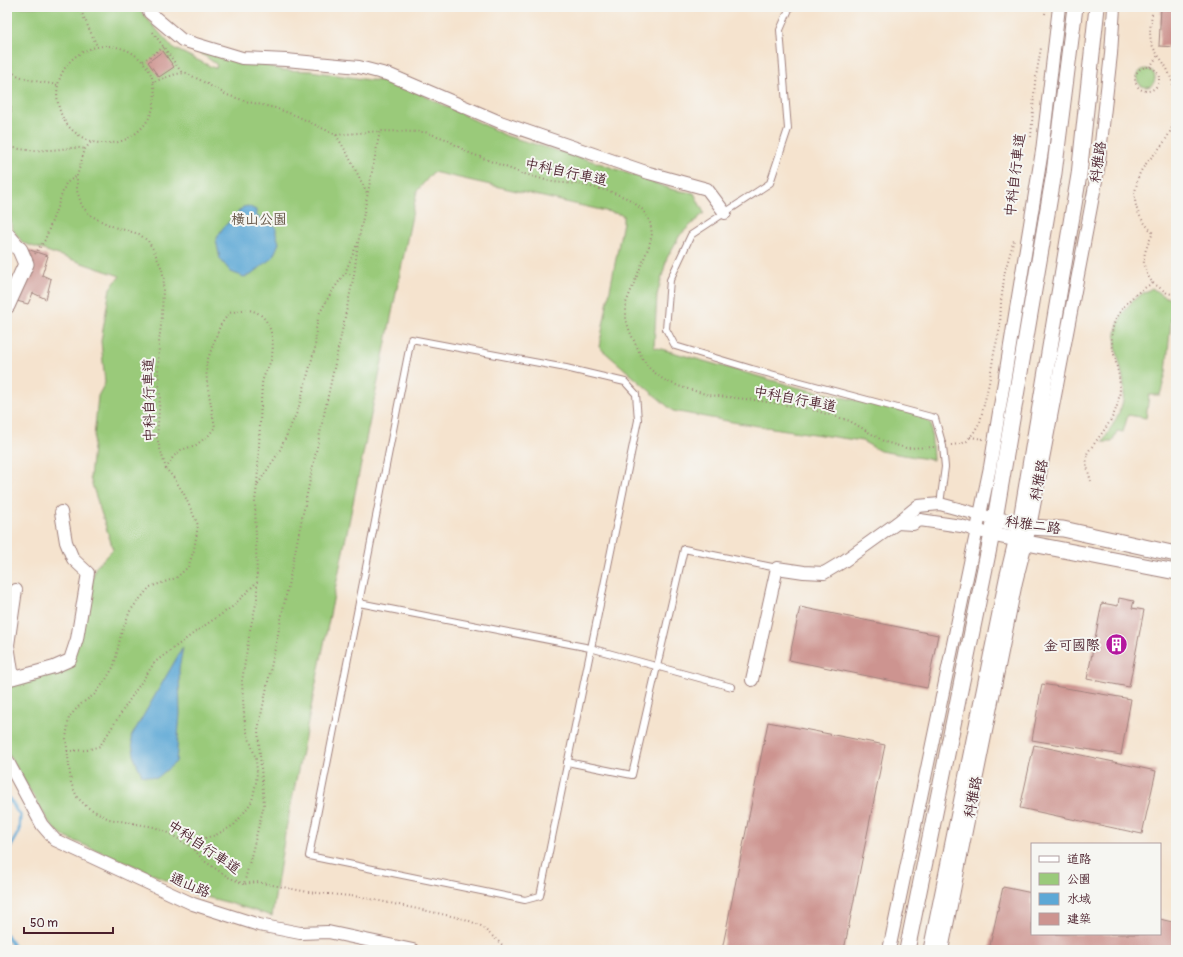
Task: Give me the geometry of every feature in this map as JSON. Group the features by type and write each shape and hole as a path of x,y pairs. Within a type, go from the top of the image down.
{"street":[{"path":"147,7 150,13 182,40 242,58 286,60 359,67 390,75 500,122 649,173 707,189 725,213"},
{"path":"889,950 976,530 992,460 1042,151 1059,7"},
{"path":"907,950 995,519 1054,173 1075,7"},
{"name":"科雅路","path":"1025,526 1079,175 1098,7"},
{"name":"科雅路","path":"942,950 1016,582 1025,526 1098,170 1111,54 1114,7"},
{"path":"7,235 20,250 26,264 7,306"},
{"name":"科雅二路","path":"777,568 824,573 844,561 918,506 940,504 1025,526 1063,529 1176,554"},
{"path":"16,590 8,645 10,679 54,667 70,660 78,639 88,573 73,559 66,542 61,512"},
{"name":"科雅二路","path":"896,523 913,524 920,520 961,526 1022,541 1176,572"},
{"name":"科雅路","path":"932,950 1005,587 1022,541"},
{"path":"752,680 777,568"},
{"name":"通山路","path":"7,760 42,825 56,840 193,904 259,925 300,933 328,932 366,945 413,950"}],"lane":[{"path":"790,7 780,30 788,129 770,183 691,235 670,280 666,329 675,346 752,369 935,418 943,446 945,467 940,504"},
{"path":"411,339 566,368 624,382 636,394 638,420 590,648 540,896 524,900 309,856 411,339"},
{"path":"567,762 632,775 684,550 777,568"},
{"path":"359,602 590,648 732,687"}],"path":[{"path":"79,7 97,46"},
{"path":"1045,20 1046,7"},
{"path":"1152,13 1150,30 1151,43 1165,65 1171,78 1174,92 1174,120 1167,137 1144,167 1138,178 1134,201 1143,222 1153,233 1146,249 1144,259 1147,276 1153,283 1167,293 1172,294"},
{"path":"150,28 182,73"},
{"path":"97,46 113,46 129,51 143,61 152,75 156,91 154,108 146,123 134,135 119,142 102,144 91,142 73,131 63,119 58,105 57,89 61,74 70,61 83,51 97,46"},
{"path":"143,61 164,47"},
{"name":"中科自行車道","path":"1030,144 1035,82 1041,47"},
{"path":"1150,67 1158,55"},
{"path":"1142,67 1150,67 1156,71 1158,75 1158,82 1151,90 1143,90 1136,85 1134,77 1138,70 1142,67"},
{"path":"7,69 14,75 37,81 58,84"},
{"path":"153,82 176,74 186,73 227,95 275,108 297,116 336,135 368,194"},
{"path":"7,106 12,108 7,121"},
{"name":"中科自行車道","path":"336,135 380,131 426,132 446,139 467,152 521,173 553,182 578,184 609,191 629,199 642,210 650,222 652,234 649,246 626,303 626,320 630,332 642,358 650,369 664,380 708,395 755,400 810,409 850,421 885,442 906,448 961,444 967,441 980,422 1000,328 1001,302 1006,271 1016,234"},
{"name":"中科自行車道","path":"244,884 264,805 258,730 354,275 358,243 380,131"},
{"name":"中科自行車道","path":"91,142 85,149 77,176 77,191 82,206 90,215 114,227 139,234 148,241 162,269 164,283 159,343 158,372 160,395 157,438 166,469 174,478 184,494 198,525 194,550 188,566 176,578 150,587 130,611 121,634 114,666 95,694 81,704 69,717 66,739 67,751 71,783 77,797 87,807 109,819 154,826 169,832 194,849 203,860 228,877 244,884 257,882 308,892 361,897 465,918 481,926 508,950"},
{"path":"7,146 31,150 79,147 85,149"},
{"path":"26,264 38,252 45,240 66,183 77,176"},
{"path":"257,485 279,452 298,410 314,348 319,314 345,273 358,243"},
{"path":"345,273 354,275"},
{"path":"1091,481 1087,454 1111,421 1118,403 1121,384 1112,341 1112,332 1123,306 1143,288 1153,283"},
{"path":"166,469 173,457 181,450 196,445 209,435 215,427 207,383 206,364 220,326 229,313 247,310 257,312 264,318 273,336 272,356 262,381 255,501 257,600 250,630 242,681 246,729 256,759 256,783 252,801 234,824 216,835 201,838 194,849"},
{"path":"67,751 87,750 100,746 155,662 232,607 257,581"}],"green space":[{"name":"橫山公園","path":"7,7 137,7 173,48 214,68 217,67 216,64 182,40 282,70 311,71 369,80 394,81 507,136 599,163 674,190 694,193 704,213 680,235 667,258 657,295 654,347 796,387 922,415 931,424 933,460 880,451 862,441 738,423 673,411 599,347 623,222 623,215 433,172 417,191 285,834 272,916 198,895 140,868 67,838 52,827 7,752 7,685 54,667 67,669 77,639 95,568 113,549 90,478 98,396 105,383 101,341 110,288 120,276 23,243 12,229 10,217 11,187 7,177"},
{"path":"1146,69 1152,72 1155,78 1152,84 1146,87 1140,84 1137,78 1140,72"},
{"path":"1152,288 1163,296 1173,299 1166,373 1160,395 1149,395 1146,418 1128,415 1123,432 1117,431 1112,442 1103,442 1119,413 1124,395 1123,379 1116,345 1119,323 1130,303"}],"water":[{"path":"248,206 256,210 256,215 268,225 273,225 276,227 279,243 273,257 251,275 244,277 231,272 220,259 216,240 222,229 243,207"},
{"path":"183,647 179,669 180,714 176,762 157,778 142,775 135,760 131,737"}],"building":[{"path":"1161,7 1176,7 1176,47 1159,46"},
{"path":"163,51 174,67 159,77 148,62"},
{"path":"27,249 48,256 42,275 51,279 46,299 33,293 28,304 13,300"},
{"name":"金可國際","path":"1119,598 1134,601 1132,608 1144,610 1129,687 1087,679 1102,603 1118,606"},
{"path":"800,607 938,635 927,688 789,660"},
{"path":"1042,684 1131,699 1121,755 1032,740"},
{"path":"768,722 885,745 844,950 722,950"},
{"path":"1034,745 1156,771 1142,834 1020,808"},
{"path":"1003,887 1031,893 1031,935 1161,935 1161,919 1176,923 1176,950 989,950"}],"waterway":[{"path":"7,314 11,318 7,332"},
{"path":"7,796 20,815 19,832 7,853"},
{"path":"7,935 17,950"}],"place":[{"name":"金可國際","path":"1116,645"}]}
